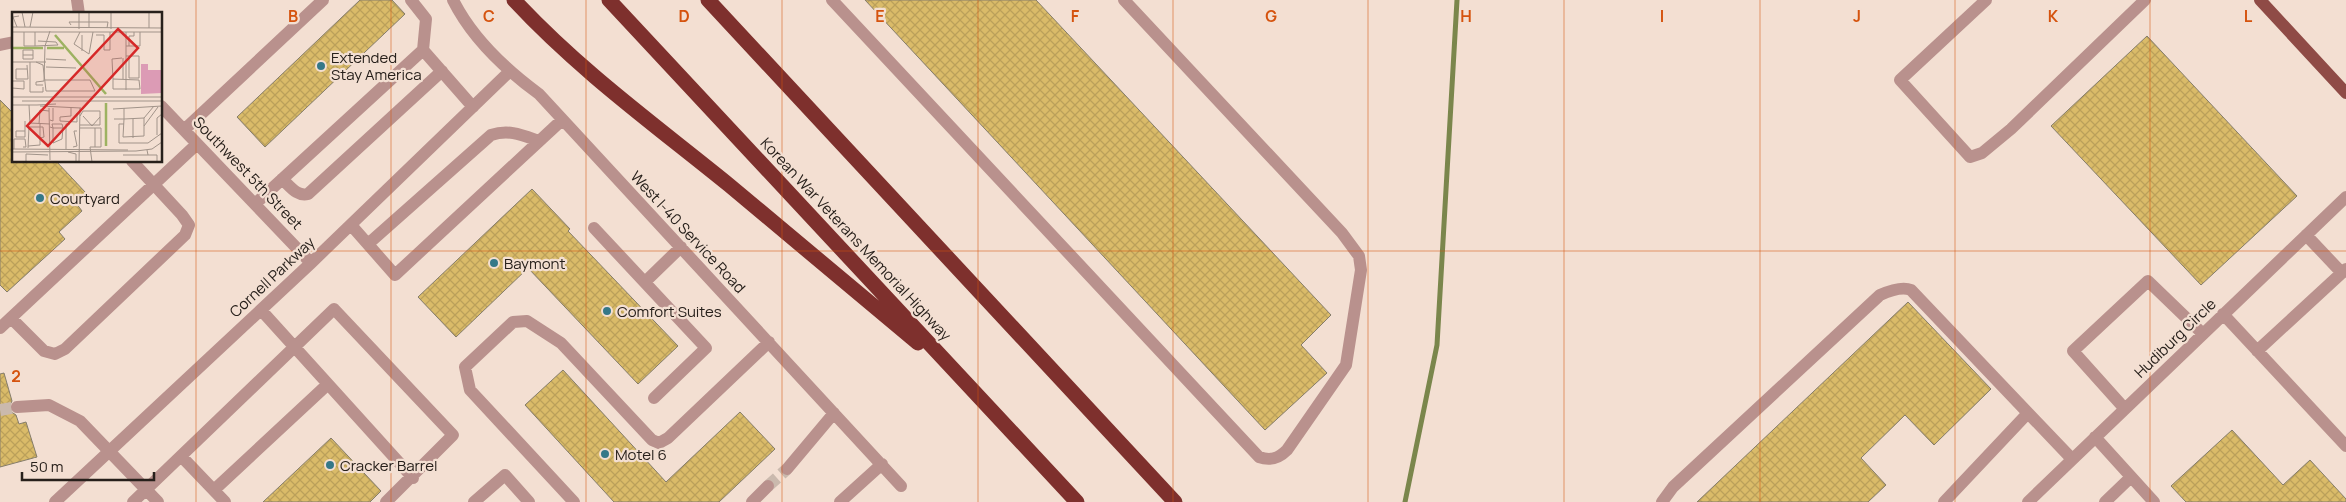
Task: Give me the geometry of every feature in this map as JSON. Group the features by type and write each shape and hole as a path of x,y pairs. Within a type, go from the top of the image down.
{"highway":[{"path":"514,0 550,38 602,85 728,185 966,383"},
{"name":"Korean War Veterans Memorial Highway","path":"609,0 1077,502"},
{"path":"708,0 1175,502"}],"main road":[{"path":"2260,0 2346,93"}],"street":[{"path":"184,130 323,0"},
{"path":"255,204 423,50 426,19 411,0"},
{"name":"West I-40 Service Road","path":"453,0 487,48 509,72 538,94 901,486"},
{"path":"832,0 1258,457 1265,460 1277,458 1287,450 1346,365 1361,270 1359,256 1342,233 1124,0"},
{"path":"1986,0 1900,80 1970,156 1982,153 2011,129 2145,0"},
{"path":"423,50 473,107"},
{"path":"282,178 295,191 303,195 308,194 442,71"},
{"name":"Cornell Parkway","path":"55,502 311,263 509,72"},
{"name":"Southwest 5th Street","path":"162,107 311,263"},
{"path":"351,225 395,275 562,120"},
{"path":"368,244 491,134 516,132 539,141"},
{"path":"0,328 198,144"},
{"path":"11,318 44,351 55,354 72,342 185,235 189,225 133,162"},
{"name":"Hudiburg Circle","path":"2028,502 2346,197"},
{"path":"594,228 706,348 654,398"},
{"path":"2257,351 2344,271 2306,235"},
{"path":"646,282 681,247"},
{"path":"2125,409 2073,351 2148,281 2203,334"},
{"path":"1662,502 1673,487 1880,295 1906,288 1911,290 2072,459"},
{"path":"132,502 334,309 453,435 413,478 386,502"},
{"path":"261,310 413,478"},
{"path":"2223,314 2346,446"},
{"path":"574,502 470,390 465,367 513,322 527,321 561,343 652,440 659,443 668,438 769,342"},
{"path":"214,490 328,384"},
{"path":"17,407 49,405 80,421 147,488 158,502"},
{"path":"1944,502 2028,412"},
{"path":"786,470 834,413"},
{"path":"2095,437 2154,502"},
{"path":"181,456 225,502"},
{"path":"840,502 882,464"},
{"path":"474,502 505,475 529,502"},
{"path":"2105,502 2131,477"},
{"path":"752,502 768,486"}],"building":[{"name":"Extended Stay America","path":"360,0 392,0 405,14 265,147 237,117"},
{"path":"865,0 1036,0 1331,315 1301,345 1327,373 1265,430"},
{"path":"2147,36 2297,196 2201,285 2051,126"},
{"name":"Courtyard","path":"0,100 12,112 12,162 57,162 86,193 76,203 82,211 59,232 65,239 7,292 0,285"},
{"path":"532,189 570,229 568,231 678,346 638,384 528,268 456,337 418,297"},
{"path":"1908,302 1991,389 1934,445 1905,415 1861,458 1886,485 1868,502 1697,502"},
{"name":"Motel 6","path":"563,370 666,482 740,412 775,449 719,502 614,502 525,405"},
{"path":"4,373 12,401 9,407 10,411 16,415 19,424 26,422 37,457 0,467 0,374"},
{"path":"2232,430 2283,485 2310,460 2346,499 2346,502 2186,502 2171,486"},
{"name":"Cracker Barrel","path":"331,438 381,491 370,502 263,502"}],"waterway":[{"path":"1405,502 1437,345 1457,0"}],"tunnel":[{"path":"0,410 17,407"},
{"path":"768,486 787,469"}],"place":[{"name":"Extended Stay America","path":"321,66"},
{"name":"Courtyard","path":"40,198"},
{"name":"Baymont","path":"494,263"},
{"name":"Comfort Suites","path":"607,311"},
{"name":"Motel 6","path":"605,454"},
{"name":"Cracker Barrel","path":"330,465"}]}
